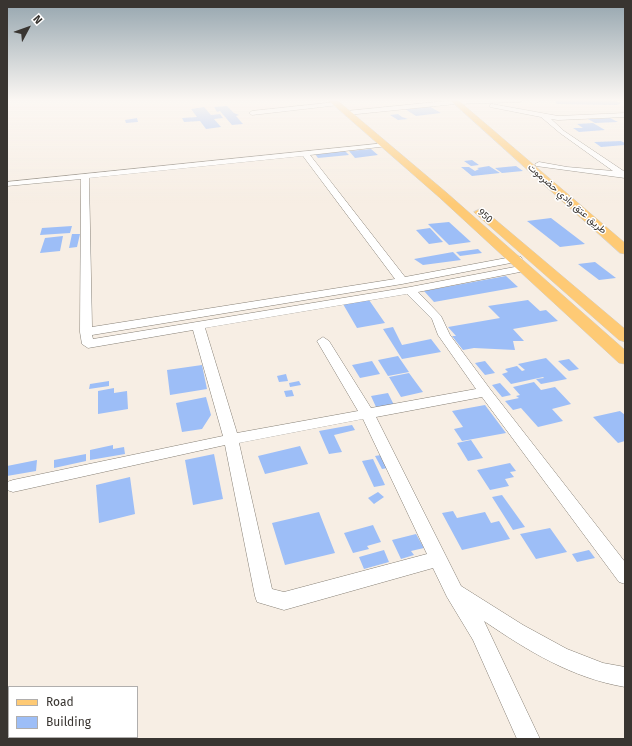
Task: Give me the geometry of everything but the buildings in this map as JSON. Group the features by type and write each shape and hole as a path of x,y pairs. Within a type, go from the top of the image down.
{"main road":[{"name":"950","path":"376,135 625,359"},
{"name":"950","path":"385,135 408,151 625,337"},
{"name":"طريق عتق وادي حضرموت","path":"500,135 625,250"},
{"name":"طريق عتق وادي حضرموت","path":"503,135 625,236"}],"street":[{"path":"566,135 624,175"},
{"path":"7,184 85,177 384,143"},
{"path":"7,178 384,143"},
{"path":"305,153 406,285 437,318 444,335 485,392 625,576"},
{"path":"538,164 567,169 624,175"},
{"path":"85,177 86,332 88,344 521,264"},
{"path":"86,332 406,285"},
{"path":"198,324 231,440 264,596 284,601 438,559"},
{"path":"323,341 367,414 454,591 480,633 529,739"},
{"path":"13,486 231,440 485,392"},
{"path":"454,591 558,656 605,675 625,677"}]}
